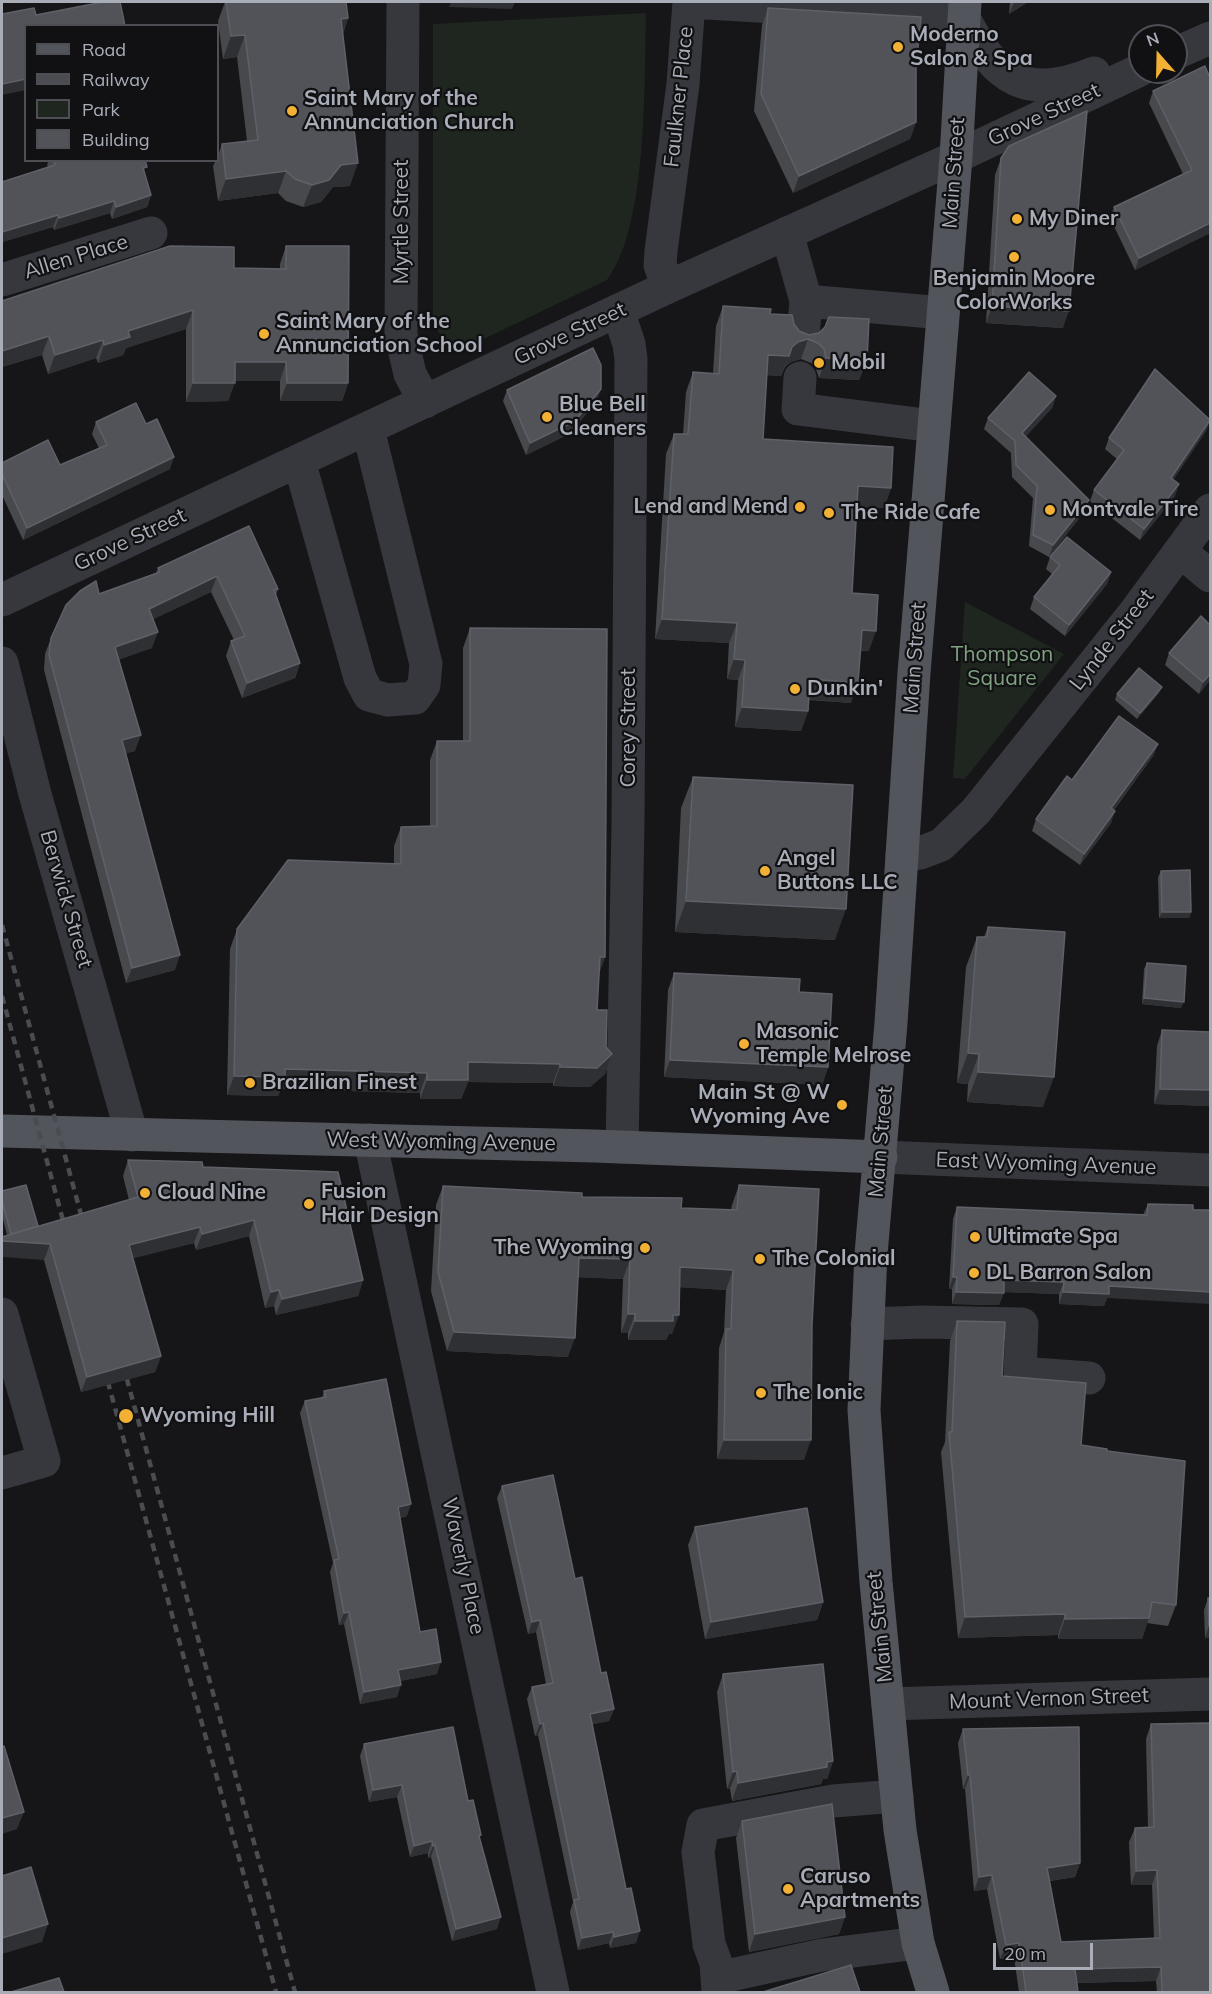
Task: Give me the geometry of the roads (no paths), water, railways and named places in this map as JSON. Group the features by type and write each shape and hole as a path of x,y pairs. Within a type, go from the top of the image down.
{"main road":[{"name":"Main Street","path":"933,1992 918,1943 897,1796 866,1464 864,1410 867,1324 956,157 964,10"},
{"name":"West Wyoming Avenue","path":"2,1131 622,1147 881,1157"}],"street":[{"name":"Myrtle Street","path":"403,2 401,336 410,374 425,402"},
{"name":"Faulkner Place","path":"668,287 660,265 661,251 683,84 689,2 964,10"},
{"name":"Grove Street","path":"964,10 992,62 1004,73 1028,85 1057,86 1128,61"},
{"path":"1188,43 1210,37"},
{"path":"1188,47 1210,37"},
{"name":"Grove Street","path":"2,600 668,287 956,157 1128,76"},
{"name":"Allen Place","path":"2,280 151,233"},
{"path":"787,233 806,301 803,336"},
{"path":"806,301 943,313"},
{"name":"Corey Street","path":"618,311 629,344 631,359 628,823 622,1147"},
{"path":"800,378 798,409 934,426"},
{"path":"299,461 360,678 369,695 388,700 415,698 424,685 426,664 368,429"},
{"name":"Lynde Street","path":"902,856 921,854 941,845 976,811 1135,612 1210,510"},
{"path":"1180,552 1210,576"},
{"name":"Berwick Street","path":"2,663 35,794 132,1135"},
{"name":"Waverly Place","path":"370,1140 553,1992"},
{"name":"East Wyoming Avenue","path":"881,1157 1210,1170"},
{"path":"2,1314 44,1461 2,1473"},
{"path":"867,1324 922,1322 1022,1324 1020,1373 1089,1378"},
{"name":"Mount Vernon Street","path":"888,1704 1210,1694"},
{"path":"897,1796 833,1801 703,1825 698,1852 709,1944 716,1963 717,1985 822,1955 918,1943"}],"railway":[{"path":"2,925 85,1229"},
{"path":"2,996 67,1235"},
{"path":"123,1365 295,1992"},
{"path":"104,1368 276,1992"}],"place":[{"name":"Moderno Salon & Spa","path":"898,47"},
{"name":"Saint Mary of the Annunciation Church","path":"292,111"},
{"name":"My Diner","path":"1017,219"},
{"name":"Benjamin Moore ColorWorks","path":"1014,257"},
{"name":"Saint Mary of the Annunciation School","path":"264,334"},
{"name":"Mobil","path":"819,363"},
{"name":"Blue Bell Cleaners","path":"547,417"},
{"name":"Lend and Mend","path":"800,507"},
{"name":"Montvale Tire","path":"1050,510"},
{"name":"The Ride Cafe","path":"829,513"},
{"name":"Dunkin'","path":"795,689"},
{"name":"Angel Buttons LLC","path":"765,871"},
{"name":"Masonic Temple Melrose","path":"744,1044"},
{"name":"Brazilian Finest","path":"250,1083"},
{"name":"Main St @ W Wyoming Ave","path":"842,1105"},
{"name":"Cloud Nine","path":"145,1193"},
{"name":"Fusion Hair Design","path":"309,1204"},
{"name":"Ultimate Spa","path":"975,1237"},
{"name":"The Wyoming","path":"645,1248"},
{"name":"The Colonial","path":"760,1259"},
{"name":"DL Barron Salon","path":"974,1273"},
{"name":"The Ionic","path":"761,1393"},
{"name":"Wyoming Hill","path":"126,1416"},
{"name":"Caruso Apartments","path":"788,1889"}],"park label":[{"name":"Thompson Square","path":"1002,667"}]}
